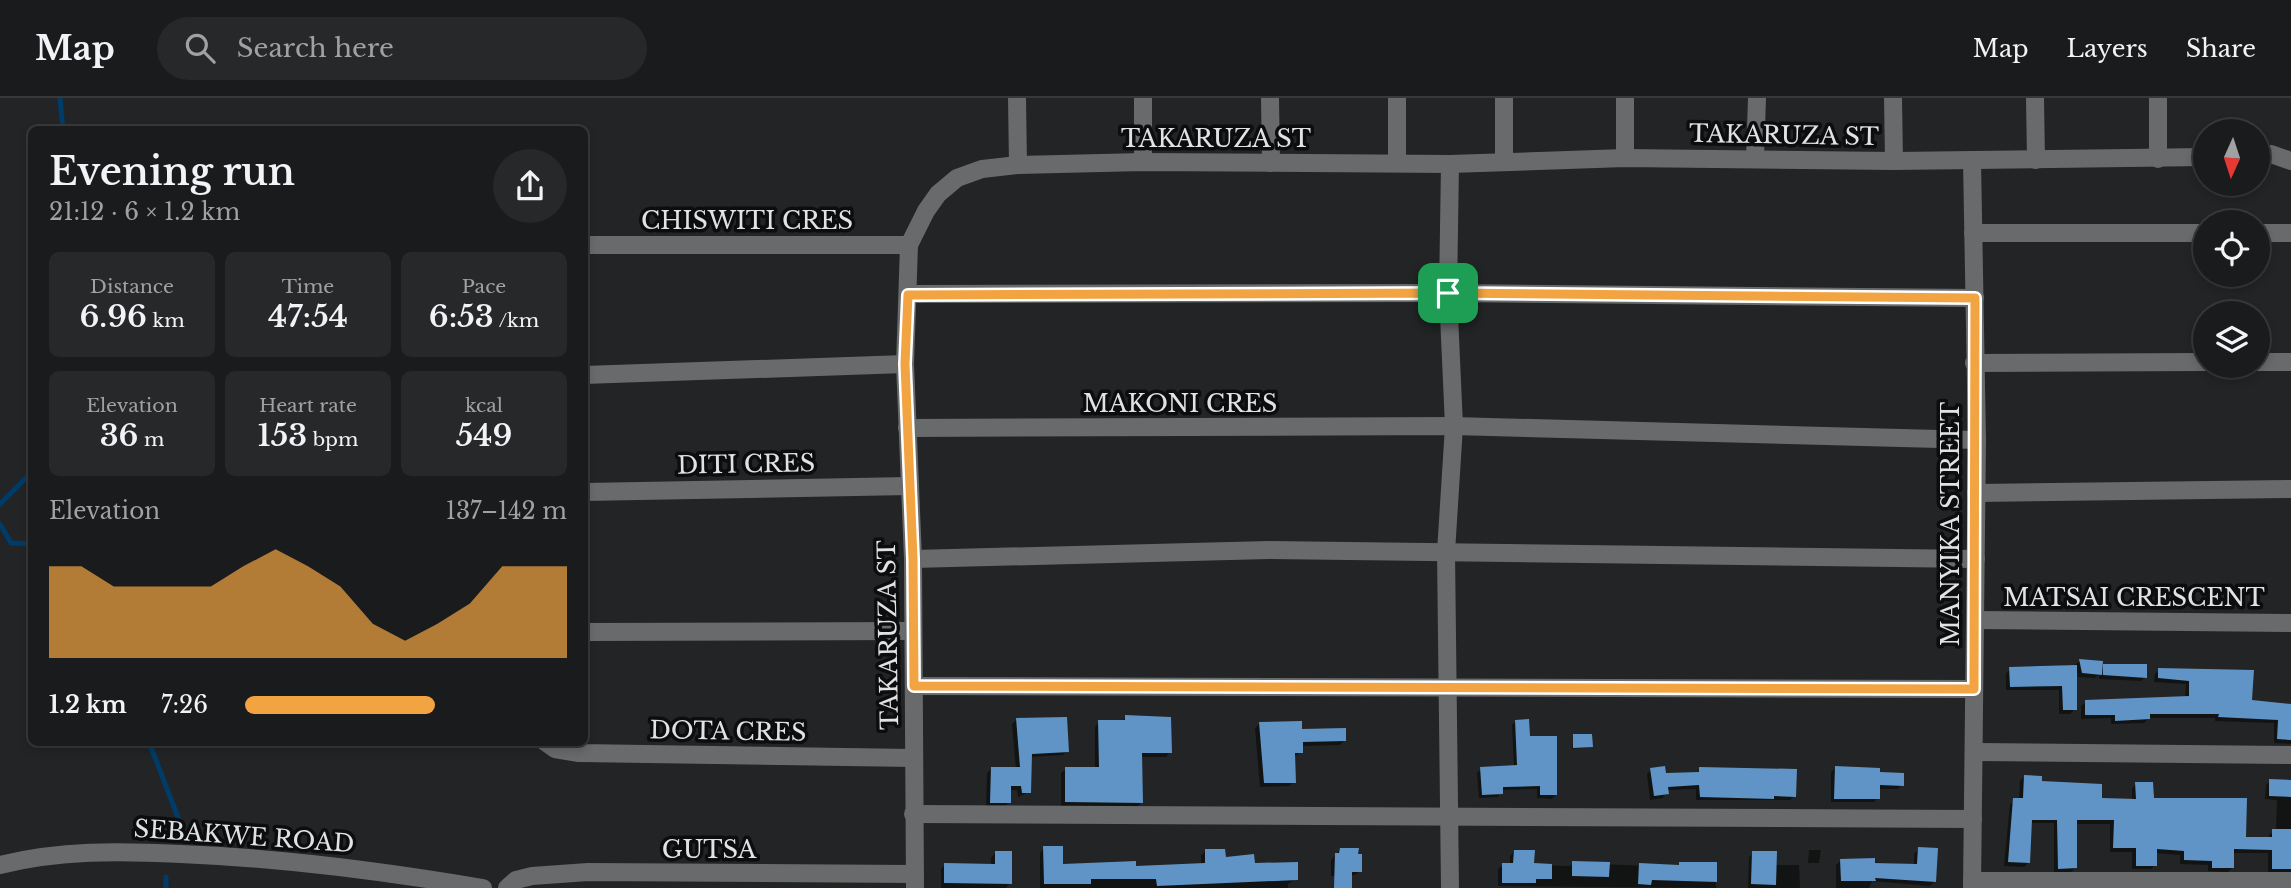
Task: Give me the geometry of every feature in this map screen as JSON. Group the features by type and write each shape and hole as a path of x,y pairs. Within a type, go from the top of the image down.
{"street":[{"path":"1017,98 1018,165"},
{"path":"1143,98 1143,162"},
{"path":"1270,98 1271,163"},
{"path":"1397,98 1397,162"},
{"path":"1504,98 1504,160"},
{"path":"1625,98 1625,158"},
{"path":"1755,159 1756,98"},
{"path":"1894,98 1894,161"},
{"path":"2035,98 2036,160"},
{"path":"2158,98 2158,159"},
{"path":"2270,154 2291,161"},
{"name":"TAKARUZA ST","path":"915,881 913,559 905,364 909,245 916,226 937,194 957,178 982,169 1018,165 1143,162 1450,164 1504,160 1625,158 1894,161 2193,158"},
{"name":"MANYIKA STREET","path":"1972,160 1977,440 1974,689 1976,752 1972,884"},
{"path":"1450,164 1448,293 1454,426 1446,552 1450,888"},
{"path":"1973,233 2193,233"},
{"path":"2270,233 2291,233"},
{"name":"CHISWITI CRES","path":"588,246 909,245"},
{"path":"908,295 1448,293 1975,298"},
{"path":"1974,363 2193,362"},
{"path":"2270,362 2291,362"},
{"path":"588,375 905,364"},
{"name":"MAKONI CRES","path":"907,428 1454,426 1977,440"},
{"name":"DITI CRES","path":"588,492 909,485"},
{"path":"1976,494 2291,489"},
{"path":"913,559 1269,550 1976,559"},
{"name":"MATSAI CRESCENT","path":"1976,620 2291,623"},
{"path":"588,632 913,631"},
{"path":"914,686 1974,689"},
{"name":"DOTA CRES","path":"551,746 579,753 913,758"},
{"path":"1976,752 2291,755"},
{"path":"913,814 1973,819"},
{"name":"SEBAKWE ROAD","path":"0,865 36,856 79,852 230,856 386,872 483,888"},
{"name":"GUTSA","path":"507,888 516,880 532,876 588,872 915,881"},
{"path":"1972,884 2291,881"}],"building":[{"path":"2079,659 2103,661 2102,675 2082,673"},
{"path":"2103,664 2147,664 2147,678 2103,675"},
{"path":"2077,665 2077,710 2063,710 2062,686 2010,687 2009,667"},
{"path":"2158,668 2254,670 2252,700 2291,704 2291,740 2277,739 2278,720 2218,717 2219,714 2150,714 2150,719 2115,721 2115,715 2085,715 2085,700 2189,696 2189,681 2158,678"},
{"path":"1125,715 1171,717 1172,753 1142,753 1143,803 1065,802 1065,767 1099,767 1098,720 1125,720"},
{"path":"1067,717 1069,752 1032,754 1031,793 1022,793 1021,786 1011,786 1011,803 990,803 991,767 1020,767 1016,718"},
{"path":"1529,719 1530,736 1557,736 1557,795 1540,795 1540,786 1503,787 1503,794 1482,795 1480,767 1517,765 1515,720"},
{"path":"1302,721 1302,729 1346,728 1346,741 1303,742 1303,753 1295,753 1296,783 1264,783 1259,722"},
{"path":"1573,734 1592,734 1593,747 1573,748"},
{"path":"1665,766 1666,773 1699,772 1699,767 1797,769 1796,797 1700,797 1699,785 1668,787 1669,794 1654,796 1650,768"},
{"path":"1835,766 1880,768 1880,772 1904,773 1904,786 1880,785 1880,799 1834,799"},
{"path":"2024,775 2042,776 2042,781 2102,784 2102,798 2136,799 2135,782 2153,782 2154,798 2247,798 2246,837 2272,837 2272,829 2291,829 2291,869 2272,869 2272,850 2234,849 2234,868 2212,868 2212,861 2184,860 2184,851 2157,849 2157,866 2136,866 2136,848 2113,848 2114,820 2077,820 2077,868 2058,869 2057,820 2032,820 2030,863 2008,862 2013,798 2023,798"},
{"path":"2269,779 2291,780 2291,797 2269,796"},
{"path":"1043,846 1063,846 1063,864 1136,861 1136,866 1205,863 1205,849 1225,849 1226,857 1254,854 1255,863 1298,862 1298,880 1157,886 1156,879 1091,879 1091,884 1044,884"},
{"path":"1918,847 1938,848 1936,882 1875,878 1876,881 1841,881 1840,859 1875,858 1875,863 1917,864"},
{"path":"1340,848 1359,848 1358,854 1362,854 1362,872 1352,872 1352,888 1334,888 1335,853 1339,853"},
{"path":"1514,850 1535,850 1534,863 1552,864 1552,879 1536,879 1536,883 1502,883 1502,863 1513,863"},
{"path":"995,851 1012,851 1012,884 944,883 944,863 995,864"},
{"path":"1752,851 1777,851 1776,885 1751,884"},
{"path":"1572,861 1610,862 1609,877 1572,876"},
{"path":"1679,862 1717,862 1717,882 1652,880 1651,885 1638,884 1639,863 1679,865"}],"waterway":[{"path":"60,98 63,126"},
{"path":"0,504 28,476"},
{"path":"0,524 11,543 28,544"},
{"path":"151,746 184,833"},
{"path":"166,877 166,888"}],"route":[{"path":"1448,293 1975,298 1977,440 1974,689 914,686 913,559 905,364 908,295 1448,293"}]}
